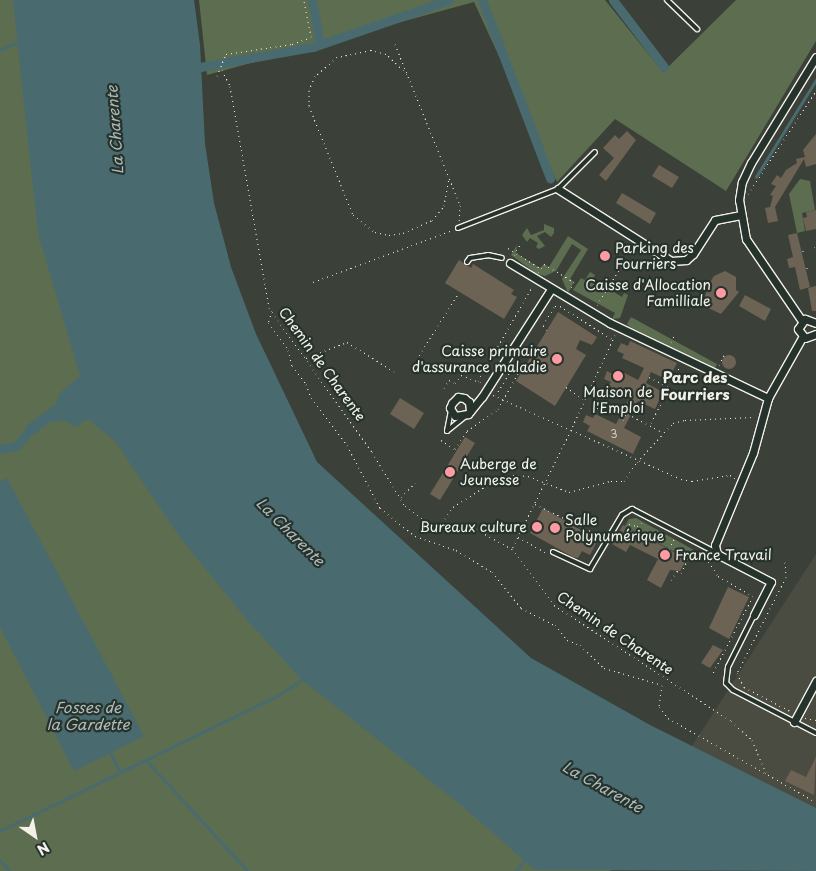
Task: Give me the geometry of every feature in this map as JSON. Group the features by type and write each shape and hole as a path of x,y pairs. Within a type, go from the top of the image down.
{"street":[{"path":"802,321 746,239 740,215 739,200 742,182 752,163 816,57"},
{"path":"558,189 671,261 686,260 693,254 715,220 740,215"},
{"path":"510,263 591,313 768,398"},
{"path":"486,392 453,400 451,411 455,416 464,417 470,412 486,392 551,288"},
{"path":"802,321 816,322"},
{"path":"802,321 798,329 803,336"},
{"path":"803,336 815,336"},
{"path":"754,615 771,582 717,554 716,545 742,483 768,398 803,336"},
{"path":"464,398 470,405 470,412"},
{"path":"796,719 816,681"}],"lane":[{"path":"667,0 697,29"},
{"path":"458,228 558,189 595,152"},
{"path":"467,262 470,258 488,255 502,258"},
{"path":"451,411 447,431 464,417"},
{"path":"553,552 590,569 606,538 622,515 632,509 676,535 717,554"},
{"path":"754,615 725,676 733,690 796,719 816,733"}],"path":[{"name":"Chemin de Charente","path":"304,0 311,37 304,42 226,54 221,60 222,70 230,86 265,297 272,311 306,358 400,498 425,523 439,528 472,527 512,549 554,605 752,740 766,774"},
{"path":"313,282 458,228 460,205 395,44"},
{"path":"407,74 386,54 371,50 337,57 315,76 308,90 309,106 353,215 375,232 389,236 403,233 432,220 444,206 449,178"},
{"path":"217,76 222,70"},
{"path":"739,200 752,192 816,91"},
{"path":"510,263 521,243"},
{"path":"508,248 541,268"},
{"path":"478,381 530,295 534,278 544,264 574,282 560,306"},
{"path":"586,322 622,265"},
{"path":"411,368 458,294"},
{"path":"547,330 542,325 555,306 560,306 613,340"},
{"path":"272,311 268,323 288,350 292,366 306,384 311,398 347,445 380,508 415,536 456,550 492,572 521,608 555,625 567,640 580,645 604,668 662,685 659,707 668,718 816,802"},
{"path":"512,549 545,484 619,327"},
{"path":"667,351 675,334"},
{"path":"306,358 346,342 398,374"},
{"path":"651,424 684,359"},
{"path":"441,440 455,449 467,431 492,415 504,400 521,368 514,365 495,396"},
{"path":"444,388 449,380 455,383 461,375 478,381 486,392 637,462 692,481 730,475 742,483"},
{"path":"649,377 669,388"},
{"path":"566,388 585,399"},
{"path":"588,393 651,424 663,432"},
{"path":"624,420 634,399"},
{"path":"594,413 601,400"},
{"path":"439,528 453,507 495,480 513,475 569,492 611,481 624,481 637,462 673,423 685,420 764,416"},
{"path":"400,498 416,484"},
{"path":"534,503 606,538"},
{"path":"627,527 629,524 639,525 645,517"},
{"path":"669,549 676,535"},
{"path":"517,537 546,553 553,552"},
{"path":"671,580 677,571 681,573 697,544"},
{"path":"705,548 702,555 718,576 753,596 713,673"},
{"path":"785,562 786,577 737,673 744,687 796,719 816,720"}],"shaded area":[{"path":"816,554 816,808 692,746"}],"green space":[{"path":"0,0 30,0 82,352 611,871 0,871"},
{"path":"199,0 605,0 663,72 736,0 816,0 816,41 726,191 615,119 557,182 474,2 207,75"},
{"path":"800,179 810,181 815,210 802,213 805,231 797,233 789,194"},
{"path":"544,224 554,228 554,233 551,237 545,232 537,236 545,246 539,249 536,247 538,243 530,238 527,242 522,235 527,228 531,235 544,230"},
{"path":"568,236 588,249 570,279 574,282 568,293 562,279 581,250 572,244 556,271 545,276 537,274 511,255 517,245 516,253 540,268 544,264 549,267"},
{"path":"590,272 595,275 593,279 622,297 624,293 628,295 620,318 612,319 615,313 573,290 581,278 585,280"},
{"path":"631,317 717,364 715,368 630,327 627,324"},
{"path":"636,518 694,550 689,559 625,526 629,519"}],"water":[{"name":"La Charente","path":"13,0 194,0 200,45 205,144 214,203 231,267 256,334 317,462 531,658 650,725 816,808 816,871 535,870 462,806 302,680 247,620 179,536 115,441 88,419 75,427 64,420 50,422 22,443 16,441 25,431 26,426 56,404 60,393 80,376 38,233"},
{"name":"Fosses de la Gardette","path":"7,478 144,736 74,771 0,627 0,482"}],"building":[{"path":"627,131 636,140 606,181 599,175 614,158 603,148 615,135 619,139"},
{"path":"816,134 816,164 806,167 804,159 775,207 778,221 768,223 765,208 770,207 773,196 770,195 776,186 771,184 777,175 781,178 786,170 797,163 796,159 805,157 803,150"},
{"path":"659,165 679,177 672,188 652,176"},
{"path":"622,193 656,213 650,224 616,203"},
{"path":"816,210 816,229 806,231 803,218 807,217 806,212"},
{"path":"797,233 810,287 800,290 795,267 789,268 787,259 793,257 788,235"},
{"path":"459,260 471,268 473,264 514,290 511,294 517,297 504,319 445,283"},
{"name":"Caisse d'Allocation Familliale","path":"725,271 736,277 736,290 739,292 721,314 702,305 709,284 714,276"},
{"path":"816,286 816,311 812,311 808,288"},
{"path":"745,295 771,309 765,321 739,306"},
{"name":"Caisse primaire d'assurance maladie","path":"558,312 597,337 592,345 580,340 576,349 586,355 555,406 516,381"},
{"name":"Maison de l'Emploi","path":"630,341 677,363 668,380 651,372 646,383 663,392 655,409 638,401 624,428 641,437 633,454 587,431 590,426 583,422 586,415 593,418 595,414 616,424 630,397 608,386 611,382 604,379 607,371 614,375 617,369 638,380 644,368 622,358 624,354 617,351 621,343 628,346"},
{"path":"729,355 734,357 736,362 734,367 729,369 724,367 722,362 724,357"},
{"path":"400,398 424,413 414,429 390,414"},
{"name":"Auberge de Jeunesse","path":"465,437 475,443 440,500 430,494"},
{"name":"Salle Polynumérique","path":"543,508 598,540 590,555 582,551 578,558 573,557 530,533"},
{"name":"France Travail","path":"623,525 687,559 680,571 670,570 661,588 647,580 658,559 630,545 626,552 612,544"},
{"path":"728,587 749,597 729,639 709,628"},
{"path":"713,645 723,650 710,668 701,663"},
{"path":"816,757 814,795 785,781 791,770 806,777"}],"waterway":[{"path":"312,0 320,44"},
{"path":"189,69 313,47 449,0"},
{"path":"482,0 550,178"},
{"path":"613,0 664,67"},
{"path":"0,50 21,40"},
{"path":"756,177 816,80"},
{"path":"0,449 16,446 26,435"},
{"path":"0,831 277,696 305,678"},
{"path":"111,753 120,772"},
{"path":"146,760 248,871"},
{"path":"516,871 526,858"},
{"path":"0,860 10,871"}],"place":[{"name":"Parking des Fourriers","path":"605,256"},
{"name":"Caisse d'Allocation Familliale","path":"721,293"},
{"name":"Caisse primaire d'assurance maladie","path":"557,359"},
{"name":"Maison de l'Emploi","path":"618,376"},
{"name":"Auberge de Jeunesse","path":"450,472"},
{"name":"Bureaux culture","path":"537,527"},
{"name":"Salle Polynumérique","path":"555,528"},
{"name":"France Travail","path":"665,555"}],"district":[{"name":"Parc des Fourriers","path":"695,384"}]}
